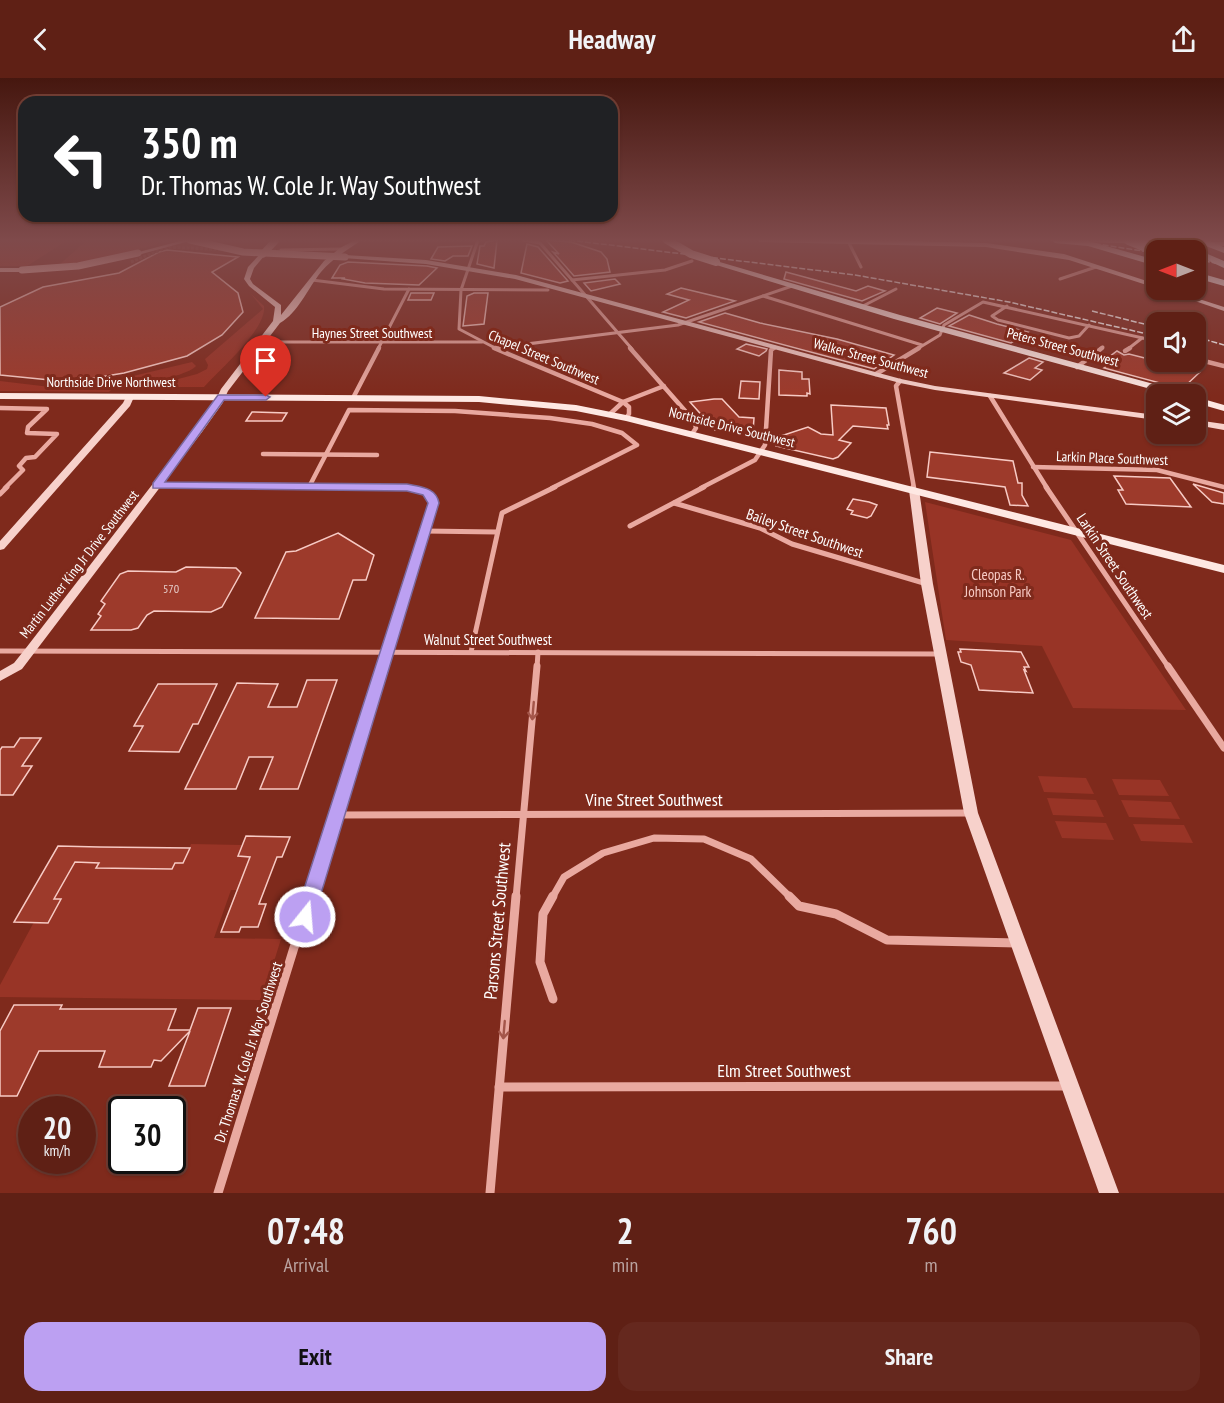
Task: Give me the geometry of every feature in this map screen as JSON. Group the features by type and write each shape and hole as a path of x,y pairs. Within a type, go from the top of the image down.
{"main road":[{"name":"Peters Street Southwest","path":"812,292 941,330 1146,385"},
{"name":"Northside Drive Northwest","path":"0,396 221,397"},
{"name":"Northside Drive Southwest","path":"221,397 503,400 609,414 1224,569"},
{"path":"1206,403 1224,408"}],"street":[{"path":"262,292 280,308 277,321"},
{"path":"274,301 286,298 293,292"},
{"name":"Martin Luther King Jr Drive Southwest","path":"0,677 18,666 30,651 157,486 277,321 288,315 304,292"},
{"path":"353,398 407,292"},
{"name":"Chapel Street Southwest","path":"461,292 457,327 460,331 622,402"},
{"name":"Walker Street Southwest","path":"576,292 900,381 990,396 1146,417"},
{"path":"495,348 686,322 772,292"},
{"path":"861,307 892,292"},
{"path":"584,294 694,421 696,428 692,434"},
{"path":"762,295 922,345"},
{"path":"1197,300 1224,309"},
{"path":"876,374 940,335 944,324 979,303 990,302 1146,339"},
{"path":"1007,306 992,316 998,320 1069,338 1079,336 1089,325"},
{"path":"1125,351 1142,338"},
{"name":"Haynes Street Southwest","path":"261,342 483,342"},
{"path":"630,526 755,460 765,445 771,350 775,346"},
{"path":"1077,367 1103,347"},
{"path":"1206,362 1224,366"},
{"path":"900,381 896,386 927,585 972,813 1017,944 1109,1193"},
{"path":"609,414 622,402 664,386"},
{"name":"Larkin Street Southwest","path":"990,396 991,401 1075,531 1224,748"},
{"path":"0,535 128,398"},
{"path":"0,548 127,404 128,398"},
{"path":"622,402 629,407 629,414 626,418"},
{"path":"0,408 47,409 28,427 27,433 57,434 34,457 21,462 19,466 23,470 0,494"},
{"path":"309,487 349,410 530,415 592,425 621,433 635,440 637,445 630,450 502,513 471,652"},
{"path":"1206,424 1224,427"},
{"path":"263,454 376,455"},
{"name":"Larkin Place Southwest","path":"1033,467 1157,470 1224,487"},
{"name":"Dr. Thomas W. Cole Jr. Way Southwest","path":"157,486 419,489 427,492 432,497 433,503 218,1193"},
{"name":"Bailey Street Southwest","path":"674,503 760,528 792,544 927,585"},
{"path":"424,531 498,532"},
{"name":"Walnut Street Southwest","path":"0,651 940,654"},
{"name":"Parsons Street Southwest","path":"490,1193 538,652"},
{"name":"Vine Street Southwest","path":"336,815 972,813"},
{"path":"553,999 540,962 543,914 564,877 603,853 654,838 704,839 751,859 799,906 836,914 887,940 1017,944"},
{"name":"Elm Street Southwest","path":"499,1087 1070,1086"}],"green space":[{"path":"251,294 264,306 258,326 241,349 204,387 148,387 197,374 207,369 205,359 263,309"},
{"path":"192,362 196,366 192,369 168,378 137,381 133,376"},
{"path":"0,381 67,389 111,390 109,392 0,391"},
{"name":"Cleopas R. Johnson Park","path":"925,502 1071,540 1186,710 1073,708 1042,646 946,640"},
{"path":"1038,776 1086,778 1094,794 1044,792"},
{"path":"1112,779 1160,780 1169,796 1119,795"},
{"path":"1047,798 1096,800 1104,817 1053,815"},
{"path":"1121,800 1171,802 1180,819 1129,817"},
{"path":"1055,821 1106,823 1114,840 1062,838"},
{"path":"1133,824 1184,825 1193,843 1141,841"},
{"path":"191,844 242,845 238,856 250,857 237,890 231,890 214,938 281,939 262,1000 0,997 0,985 34,922 48,923 61,900 54,899 84,847 100,846 91,862 99,863 96,868 172,869 175,863 183,863"}],"building":[{"path":"32,292 237,292 243,312 222,335 187,356 124,373 70,382 0,375 0,307"},
{"path":"698,292 735,301 686,318 663,312 689,300 667,294"},
{"path":"830,292 883,292 862,301"},
{"path":"411,293 434,293 431,300 408,300"},
{"path":"474,293 488,293 484,324 463,326 467,296"},
{"path":"937,308 957,313 940,324 920,318"},
{"path":"725,313 894,355 874,369 699,322"},
{"path":"969,315 1028,332 1011,343 949,326"},
{"path":"746,344 767,349 759,356 737,349"},
{"path":"1117,351 1124,355 1146,358 1146,372 1200,372 1187,384 1163,384 1104,368 1108,365 1101,363"},
{"path":"1029,358 1043,362 1035,368 1042,370 1030,380 1004,373"},
{"path":"779,370 802,372 802,379 809,379 810,394 807,393 807,396 779,395"},
{"path":"741,381 760,382 759,399 739,398"},
{"path":"722,399 739,417 754,418 753,432 715,430 690,402"},
{"path":"831,405 886,408 888,429 853,426 839,440 851,443 838,457 833,459 776,446 777,435 808,427 821,434 833,435"},
{"path":"252,412 287,413 282,421 246,421"},
{"path":"930,452 1013,461 1018,483 1022,483 1022,495 1028,506 1010,505 1005,487 927,477"},
{"path":"1114,476 1170,478 1191,507 1126,504 1118,490 1123,490"},
{"path":"1193,484 1224,493 1224,504 1212,502"},
{"path":"853,499 877,505 871,516 867,518 851,514 853,511 847,509"},
{"path":"338,533 374,555 366,580 353,580 339,619 255,618 286,552 296,551"},
{"path":"186,567 236,568 241,573 222,607 211,612 154,611 147,615 138,628 91,630 101,616 98,614 105,604 101,601 120,574 128,571 176,572"},
{"path":"960,649 1021,652 1029,667 1024,667 1026,671 1024,670 1033,693 979,690 971,665 961,662 958,652 961,652"},
{"path":"307,680 337,680 298,789 260,789 273,757 249,757 236,789 185,789 237,683 278,684 268,707 297,707"},
{"path":"158,684 217,684 198,724 193,724 179,752 129,751 143,726 134,726"},
{"path":"20,738 41,738 22,766 32,766 13,795 0,795 0,750 2,747 14,747"},
{"path":"246,836 290,837 282,857 277,857 259,904 266,904 258,927 241,927 239,932 221,932 250,857 238,856"},
{"path":"58,846 190,848 183,863 175,863 172,869 96,868 99,863 75,862 54,899 61,899 48,923 14,922"},
{"path":"14,1005 62,1005 60,1009 176,1009 168,1030 190,1030 198,1008 231,1008 205,1086 169,1086 190,1031 161,1061 154,1060 151,1067 99,1067 105,1051 39,1051 17,1096 0,1096 0,1031"}],"railway":[{"path":"952,292 1009,302 1146,334"},
{"path":"1092,311 1146,324"},
{"path":"1206,340 1224,345"}],"route":[{"path":"266,397 221,397 200,430 157,486 407,488 427,492 432,497 433,503 305,917"}]}
